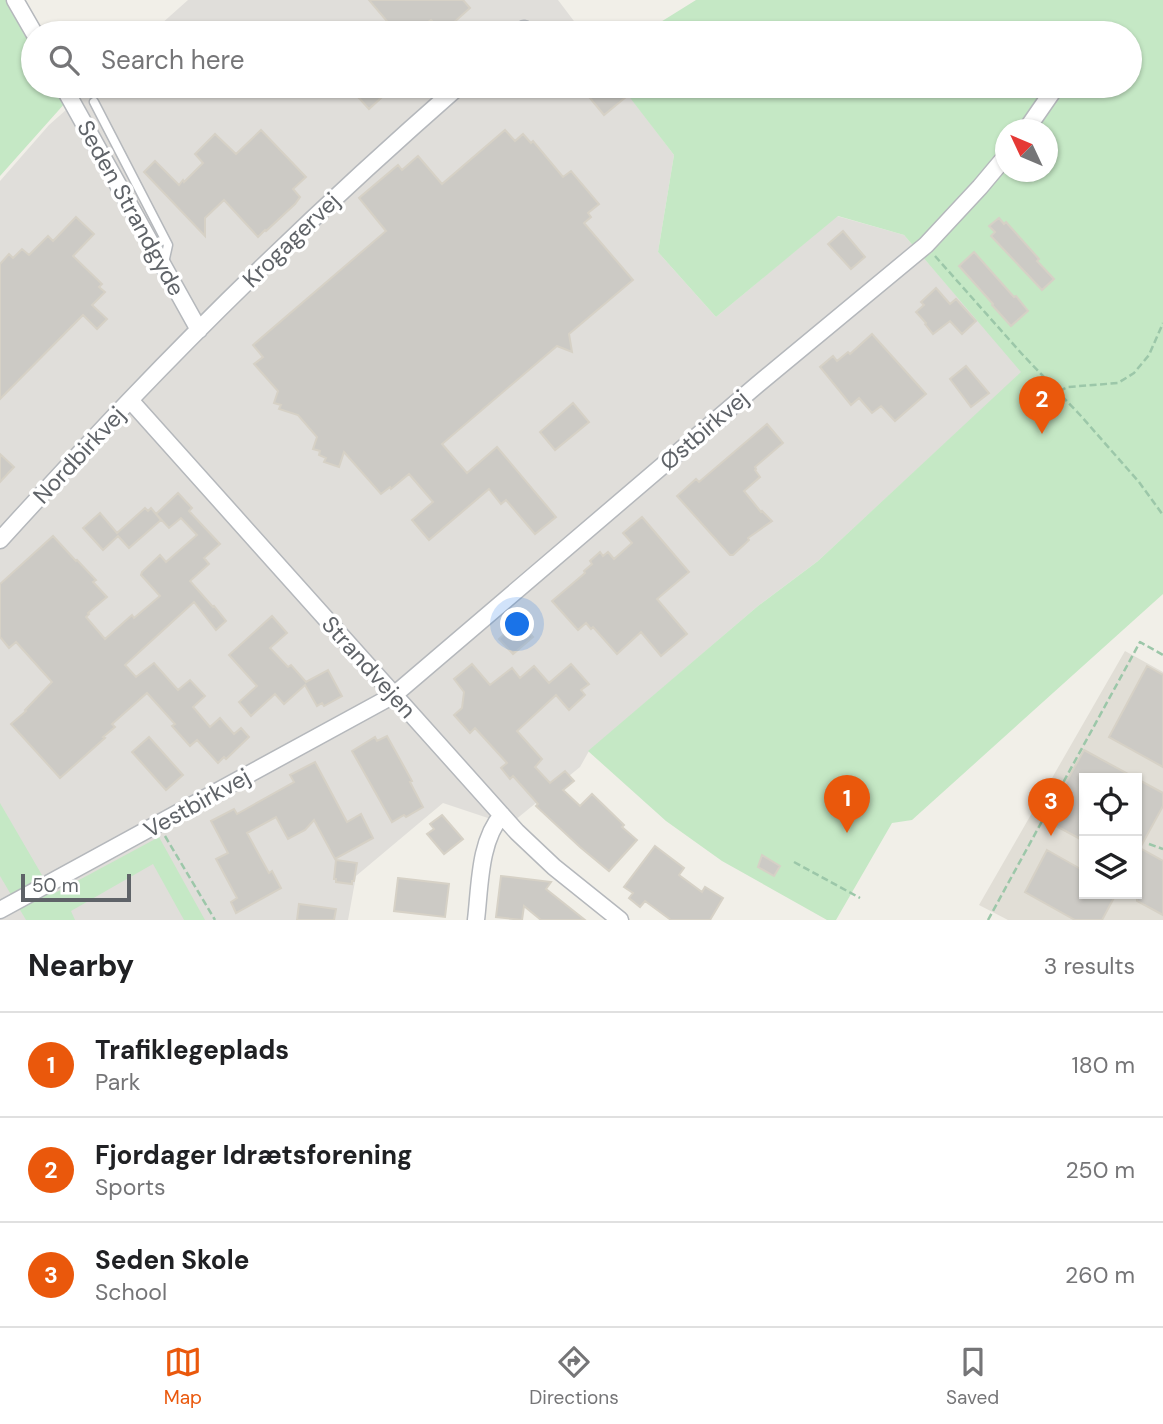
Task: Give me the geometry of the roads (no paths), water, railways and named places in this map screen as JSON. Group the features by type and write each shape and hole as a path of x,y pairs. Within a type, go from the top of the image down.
{"street":[{"path":"15,0 27,21"},
{"name":"Seden Strandgyde","path":"70,98 199,330"},
{"name":"Krogagervej","path":"130,400 294,236 445,98"},
{"path":"1033,119 1048,98"},
{"name":"Østbirkvej","path":"394,695 757,384 926,245 995,169"},
{"name":"Strandvejen","path":"130,400 502,815 554,867 620,920"},
{"name":"Nordbirkvej","path":"0,540 130,400"},
{"name":"Vestbirkvej","path":"0,910 394,695"},
{"path":"476,920 485,843 494,824 502,815"}],"lane":[{"path":"94,102 168,245 163,266"}],"place":[{"name":"Fjordager Idrætsforening","path":"1042,434"},
{"name":"Trafiklegeplads","path":"847,833"},
{"name":"Seden Skole","path":"1051,836"}]}
